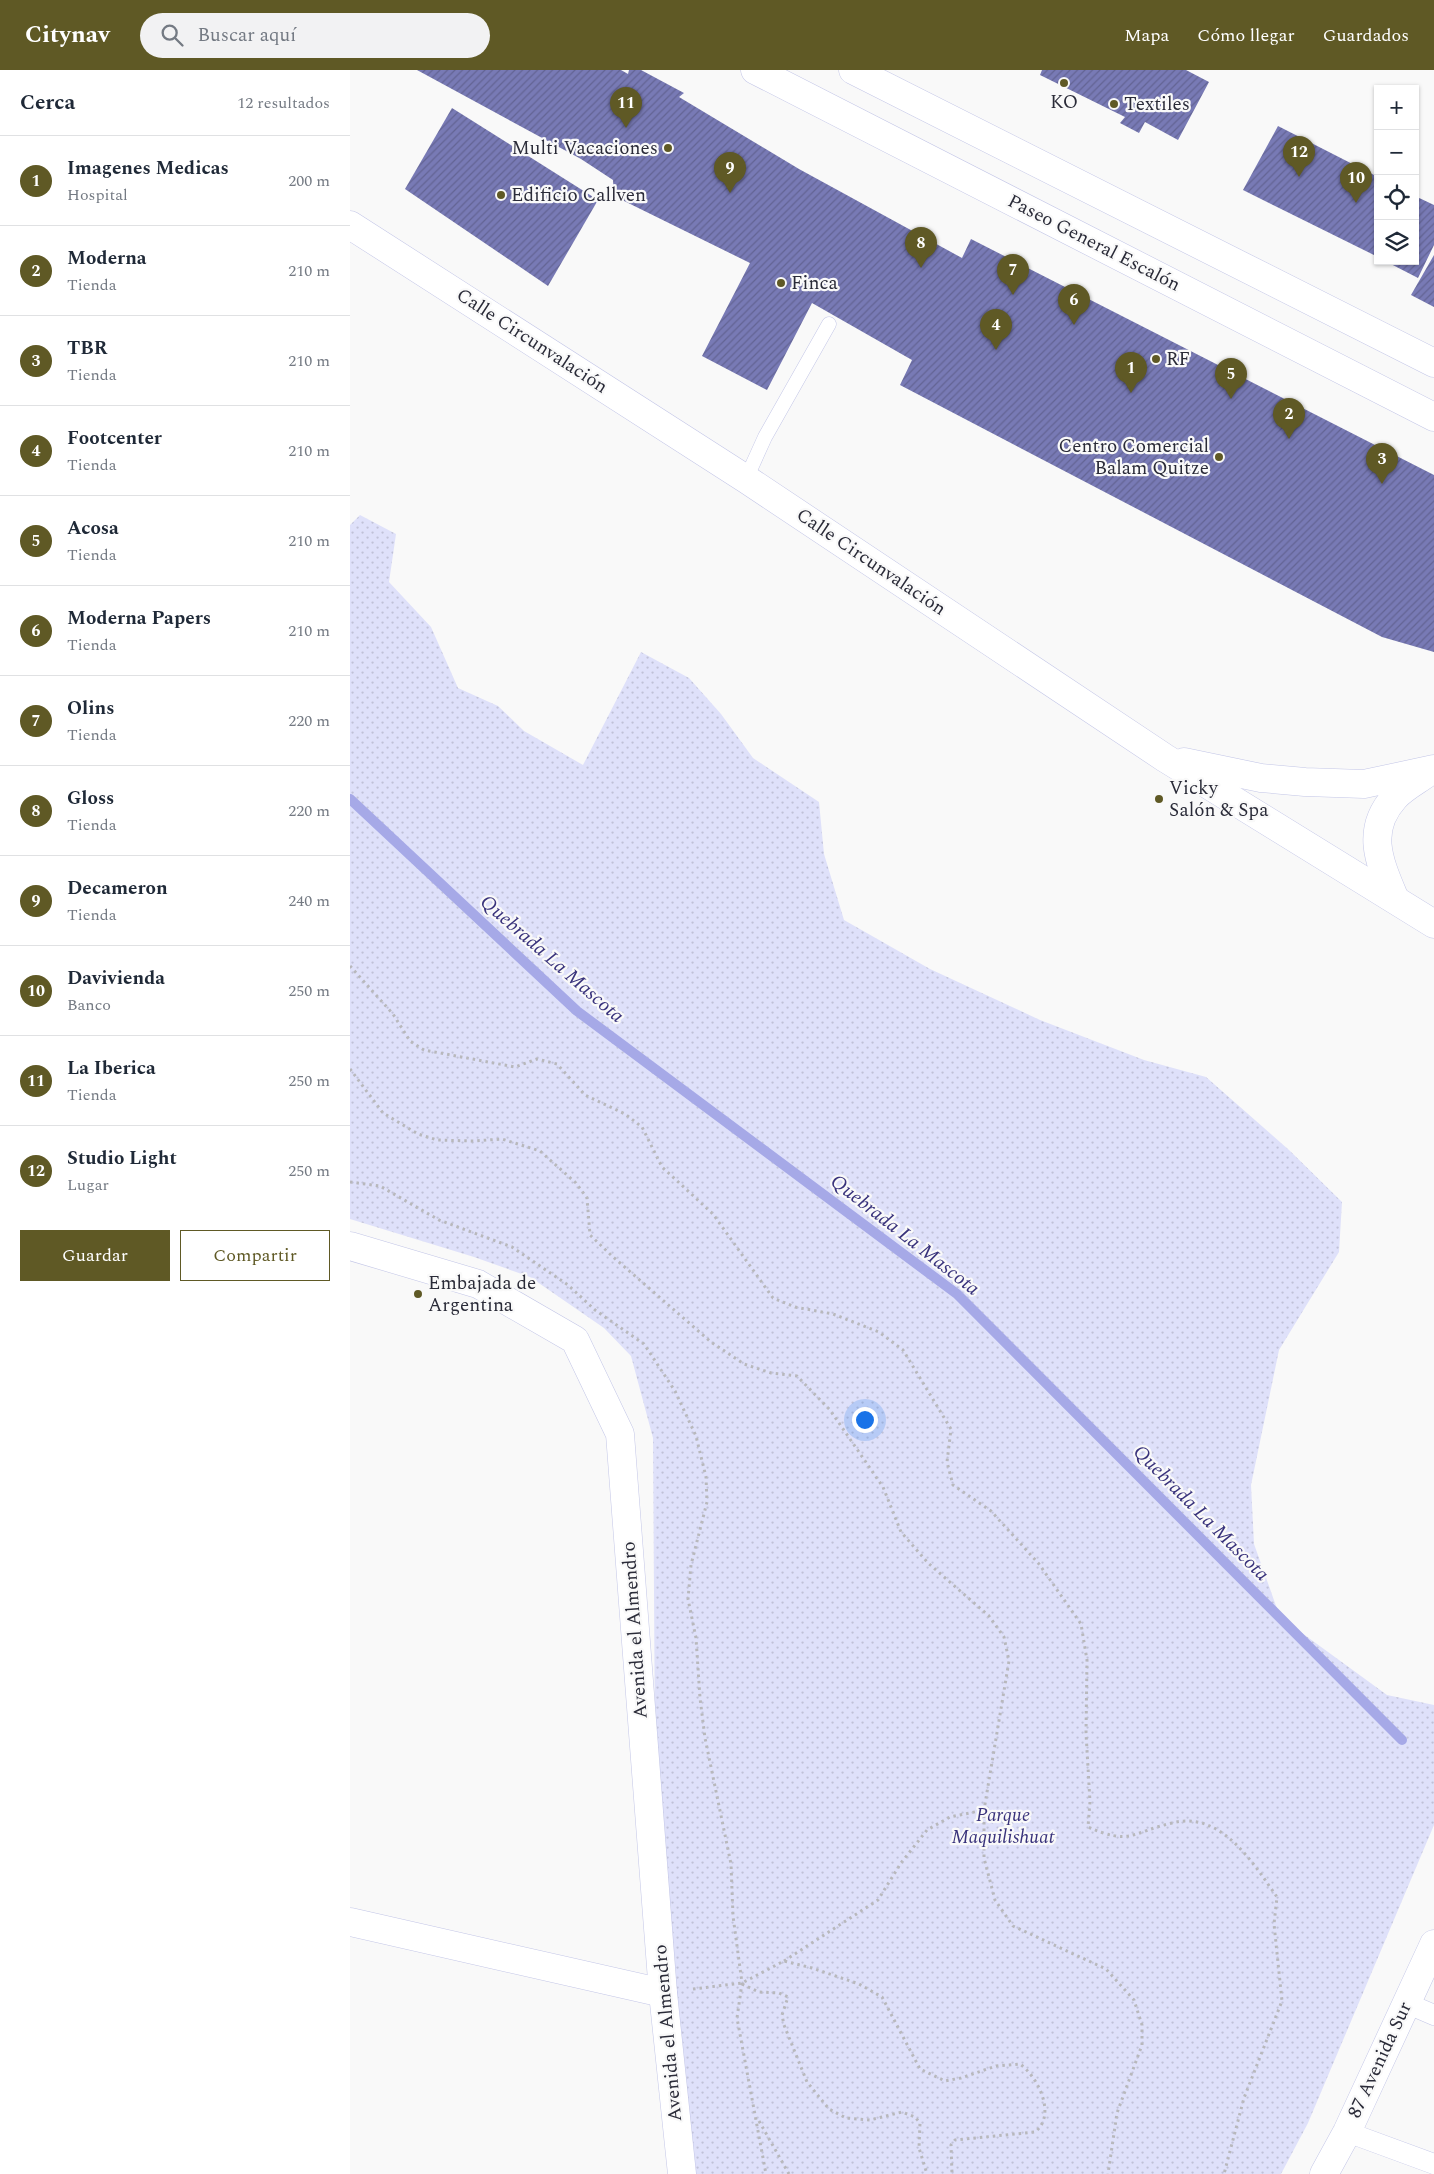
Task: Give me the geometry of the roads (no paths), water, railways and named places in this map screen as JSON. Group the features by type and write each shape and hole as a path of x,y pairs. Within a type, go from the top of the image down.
{"street":[{"name":"Paseo General Escalón","path":"755,70 1434,417"},
{"path":"857,71 1434,363"},
{"name":"Calle Circunvalación","path":"350,225 746,479 1165,758 1394,897 1434,924"},
{"path":"1165,758 1261,778 1305,782 1364,784 1433,769"},
{"path":"1394,897 1379,862 1378,826 1395,797 1433,769"},
{"name":"Avenida el Almendro","path":"350,1246 478,1284 575,1340 620,1434 663,1993 682,2174"},
{"path":"350,1922 663,1993"},
{"name":"87 Avenida Sur","path":"1324,2174 1347,2132 1434,1944"},
{"path":"1406,2003 1434,2015"},
{"path":"1347,2132 1434,2164"}],"lane":[{"path":"746,479 765,437 829,324"}],"waterway":[{"name":"Quebrada La Mascota","path":"350,799 577,1011 957,1294 1402,1740"}],"place":[{"name":"KO","path":"1064,83"},
{"name":"Textiles","path":"1114,104"},
{"name":"La Iberica","path":"626,128"},
{"name":"Multi Vacaciones","path":"668,148"},
{"name":"Studio Light","path":"1299,177"},
{"name":"Decameron","path":"730,193"},
{"name":"Edificio Callven","path":"501,195"},
{"name":"Davivienda","path":"1356,203"},
{"name":"Gloss","path":"921,268"},
{"name":"Finca","path":"781,283"},
{"name":"Olins","path":"1013,295"},
{"name":"Moderna Papers","path":"1074,325"},
{"name":"Footcenter","path":"996,350"},
{"name":"RF","path":"1156,359"},
{"name":"Imagenes Medicas","path":"1131,393"},
{"name":"Acosa","path":"1231,399"},
{"name":"Moderna","path":"1289,439"},
{"name":"Centro Comercial Balam Quitze","path":"1219,457"},
{"name":"TBR","path":"1382,484"},
{"name":"Vicky Salón & Spa","path":"1159,799"},
{"name":"Embajada de Argentina","path":"418,1294"}],"park label":[{"name":"Parque Maquilishuat","path":"1003,1826"}]}
